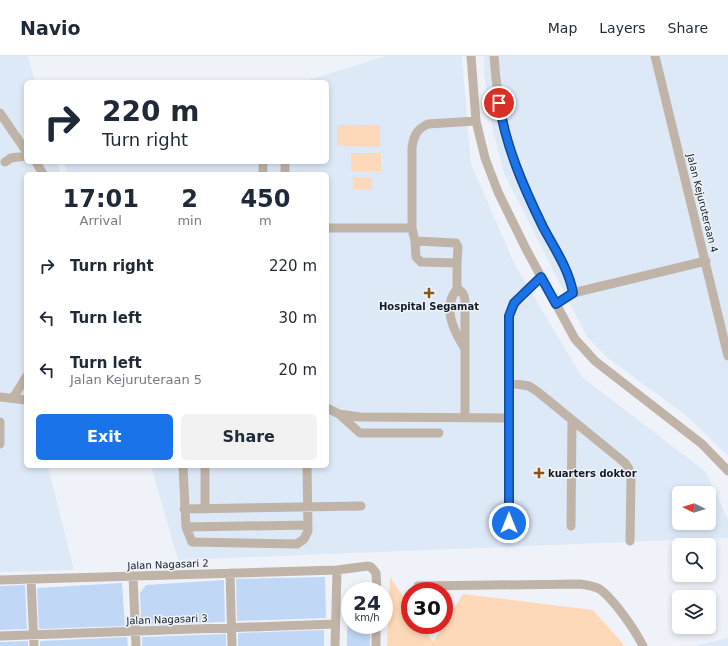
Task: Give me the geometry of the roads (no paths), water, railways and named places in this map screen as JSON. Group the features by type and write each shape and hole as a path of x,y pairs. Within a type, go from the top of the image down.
{"street":[{"path":"471,56 476,121 482,150 491,175 541,277 575,338 595,361 702,444 728,471"},
{"path":"494,56 501,117 512,160 536,214 563,264 573,293"},
{"name":"Jalan Kejuruteraan 4","path":"655,56 728,356"},
{"path":"0,113 24,148"},
{"path":"457,263 418,260 416,256 412,228 412,147 417,131 428,124 476,121"},
{"path":"5,162 11,158 24,156"},
{"path":"329,228 412,228"},
{"path":"415,241 456,243 458,247 457,289 451,300 450,319 455,332 464,347"},
{"path":"556,304 573,293 706,261"},
{"path":"509,539 509,316 514,303 541,277"},
{"path":"457,289 462,291 465,296 465,417"},
{"path":"13,398 24,380"},
{"path":"509,383 529,386 621,459 629,469 631,488 630,541"},
{"path":"0,397 24,400"},
{"path":"329,410 339,414 360,417 508,418"},
{"path":"339,414 360,433 439,433"},
{"path":"571,526 572,420"},
{"path":"0,422 0,444"},
{"path":"183,468 186,527 192,542 197,544 297,544 304,539 308,531 306,468"},
{"path":"205,468 205,509"},
{"path":"184,509 361,506"},
{"path":"186,527 308,525"},
{"name":"Jalan Nagasari 2","path":"0,580 337,570 371,567 376,572 377,582"},
{"path":"335,646 337,570"},
{"path":"230,573 232,646"},
{"path":"134,576 136,646"},
{"path":"31,579 34,646"},
{"path":"453,586 580,584 592,586 601,590 618,609 643,646"},
{"name":"Jalan Nagasari 3","path":"0,636 335,624"},
{"path":"376,634 376,646"}],"place":[{"name":"Hospital Segamat","path":"429,293"},
{"name":"kuarters doktor","path":"539,473"}]}
